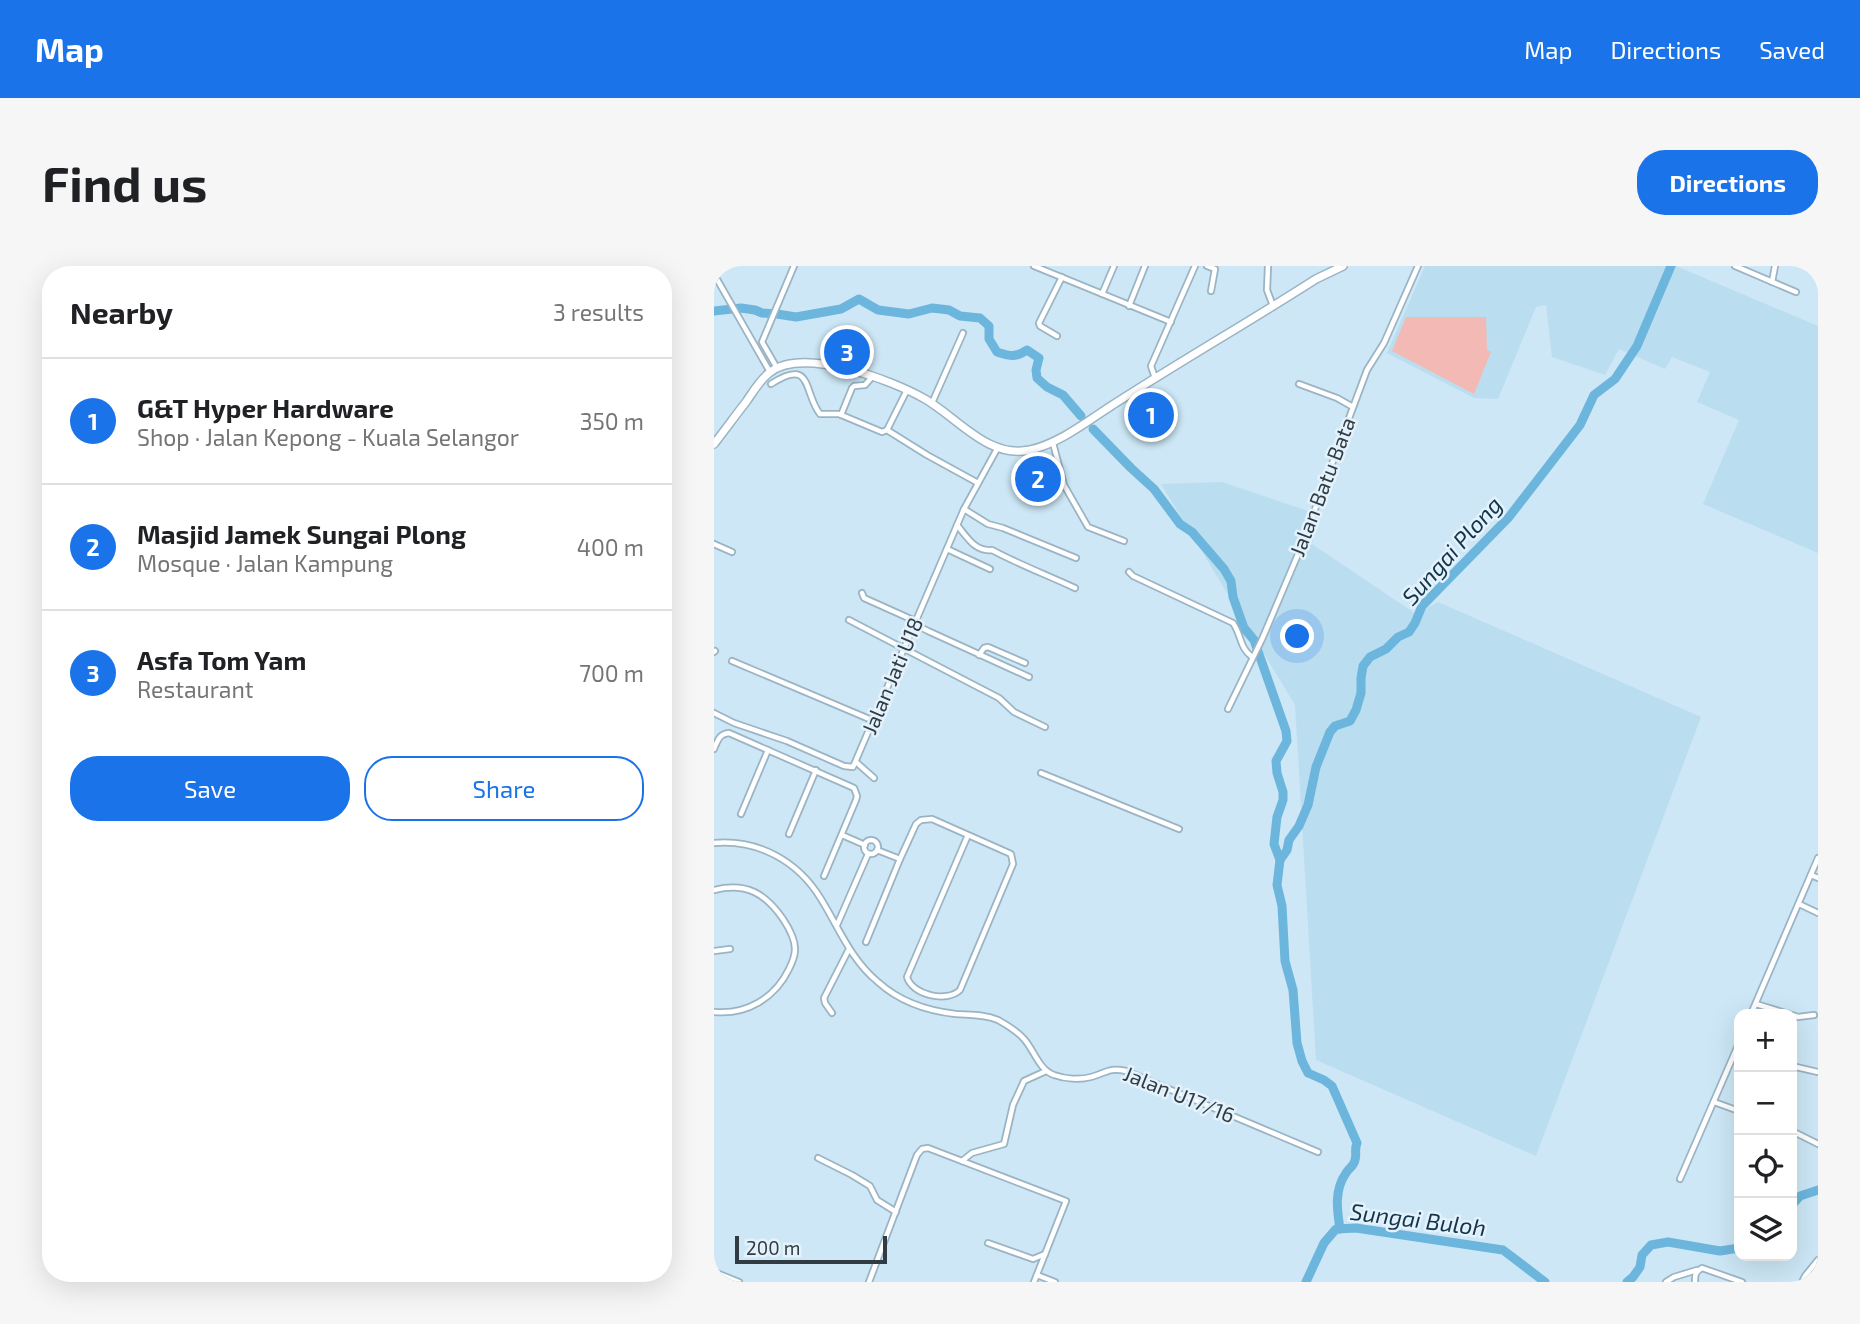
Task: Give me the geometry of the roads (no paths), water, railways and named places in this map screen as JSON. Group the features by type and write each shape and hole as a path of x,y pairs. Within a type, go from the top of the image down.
{"highway":[{"path":"1324,274 1333,266"},
{"path":"714,444 760,382 773,370 805,362 872,376 907,389 997,449 1016,452 1031,450 1085,424 1324,274 1343,266"}],"street":[{"path":"755,345 762,342 794,266"},
{"path":"1034,266 1045,268 1171,322"},
{"path":"1102,294 1114,266"},
{"path":"1129,306 1145,266"},
{"path":"1156,378 1151,366 1195,266"},
{"path":"1207,266 1215,270 1211,291"},
{"path":"1268,266 1267,290 1273,306"},
{"name":"Jalan Batu Bata","path":"1228,709 1263,637 1311,521 1367,370 1384,343 1418,266"},
{"path":"1735,266 1796,292"},
{"path":"1772,282 1775,266"},
{"path":"714,274 755,345 773,370"},
{"path":"1057,336 1039,323 1062,277"},
{"path":"932,404 963,334"},
{"path":"762,342 773,370"},
{"path":"771,384 790,374 801,376 806,381 820,414 841,415 882,432 887,430 907,389"},
{"path":"841,415 852,388 865,385 872,376"},
{"path":"1299,384 1353,407"},
{"path":"714,429 723,432"},
{"path":"887,430 978,483"},
{"path":"1052,442 1064,485 1088,527 1124,541"},
{"name":"Jalan Jati U18","path":"714,713 844,766 853,767 964,509 997,449"},
{"path":"964,509 988,524 1076,558"},
{"path":"957,525 984,551 992,550 1075,587"},
{"path":"714,544 732,552"},
{"path":"947,549 990,569"},
{"path":"1129,572 1233,623 1242,648 1252,657"},
{"path":"862,593 864,598 928,631 1028,677"},
{"path":"849,620 999,698 1014,712 1045,727"},
{"path":"979,655 988,647 1025,663"},
{"path":"732,661 874,721"},
{"path":"714,749 718,739 729,733 850,785 856,791 856,800 824,876"},
{"path":"741,814 768,750"},
{"path":"856,762 874,778"},
{"path":"789,834 816,770"},
{"path":"1041,773 1178,829"},
{"path":"866,942 900,859 916,824 921,820 932,819 1011,854 1013,864 960,990 950,996 928,994 912,987 907,978 968,835"},
{"path":"842,835 865,845"},
{"path":"868,854 864,849 868,841 875,842 877,850"},
{"path":"714,843 737,842 755,846 788,863 813,887 861,965 878,982 900,997 929,1009 996,1019 1023,1038 1046,1071 1024,1081 1013,1105 1004,1144 972,1153 962,1161"},
{"path":"877,850 900,859"},
{"path":"868,854 877,850"},
{"path":"837,926 868,854"},
{"path":"1754,1009 1818,858"},
{"path":"1811,875 1818,878"},
{"path":"714,890 737,887 758,893 769,901 786,923 793,937 795,951 786,977 776,990 760,1002 741,1010 714,1012"},
{"path":"1799,904 1818,913"},
{"path":"714,951 730,949"},
{"path":"832,1013 824,998 849,949"},
{"path":"1756,1004 1772,1009"},
{"path":"1797,1017 1814,1015"},
{"path":"1680,1179 1734,1056"},
{"path":"1797,1067 1818,1072"},
{"name":"Jalan U17/16","path":"1046,1071 1068,1078 1090,1077 1108,1069 1126,1071 1318,1152"},
{"path":"1714,1102 1734,1109"},
{"path":"1797,1134 1818,1144"},
{"path":"869,1282 917,1155 922,1149 928,1148 1066,1201 1034,1282"},
{"path":"818,1158 870,1186 877,1200 896,1213"},
{"path":"988,1243 1033,1259 1046,1253"},
{"path":"1802,1282 1818,1260"},
{"path":"1666,1282 1702,1268 1742,1282"},
{"path":"1695,1282 1694,1275 1697,1270"},
{"path":"714,1272 739,1282"},
{"path":"1037,1275 1055,1282"}],"waterway":[{"name":"Sungai Plong","path":"1280,860 1308,805 1316,767 1330,732 1335,726 1350,721 1356,710 1361,693 1363,666 1370,657 1409,632 1422,606 1509,517 1580,425 1594,395 1615,379 1637,346 1671,266"},
{"name":"Sungai Plong","path":"714,311 741,308 796,317 841,309 859,299 878,310 909,314 932,308 949,310 960,316 980,318 989,326 989,339 997,352 1012,356 1027,350 1039,358 1037,378 1063,395 1081,416"},
{"name":"Sungai Plong","path":"1093,429 1154,489 1180,524 1192,532 1224,569 1231,581 1233,597 1244,628 1254,640 1286,731 1287,741 1276,761 1283,800 1277,817 1274,844 1280,860 1277,885 1282,906 1285,961 1293,990 1297,1043 1308,1073 1332,1086 1357,1143 1353,1165 1342,1180 1338,1193 1340,1229"},
{"name":"Sungai Buloh","path":"1797,1199 1818,1190"},
{"name":"Sungai Buloh","path":"1306,1282 1324,1243 1336,1229 1356,1228 1503,1250 1545,1282"},
{"name":"Sungai Buloh","path":"1627,1282 1640,1267 1642,1255 1651,1245 1668,1242 1720,1251 1734,1249"}],"place":[{"name":"Asfa Tom Yam","path":"847,352"},
{"name":"G&T Hyper Hardware","path":"1151,415"},
{"name":"Masjid Jamek Sungai Plong","path":"1038,479"}]}
